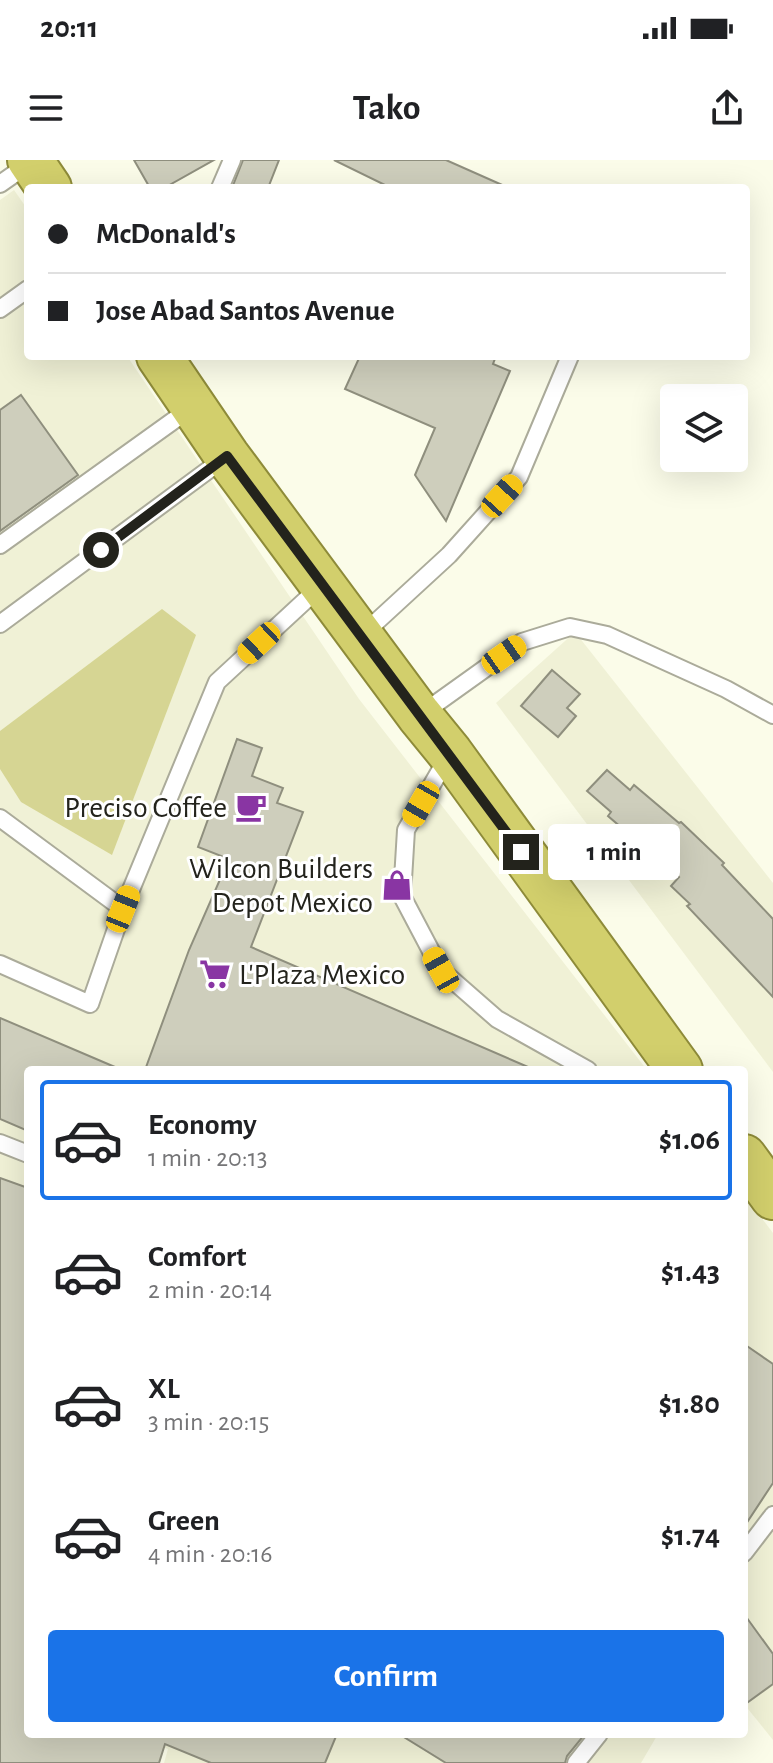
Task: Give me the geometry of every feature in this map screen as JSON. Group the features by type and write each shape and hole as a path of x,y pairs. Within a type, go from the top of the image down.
{"highway":[{"path":"162,360 227,456 450,753 666,1063"},
{"path":"748,1163 773,1197"}],"lane":[{"path":"222,184 232,160"},
{"path":"0,309 24,292"},
{"path":"360,637 449,555 519,477 568,360"},
{"path":"0,545 193,407"},
{"path":"0,624 227,456"},
{"path":"0,964 90,1004 123,909 217,682 322,584"},
{"path":"419,715 522,642 570,627 607,635 726,689 773,715"},
{"path":"450,753 406,830 402,896 441,970 497,1019 581,1066"},
{"path":"0,818 123,909"},
{"path":"0,1143 24,1152"},
{"path":"748,1548 773,1515"},
{"path":"576,1763 596,1738"}],"shaded area":[{"path":"14,190 24,204 24,360 130,360 359,699 644,1066 24,1066 24,1691 0,1682 0,200"},
{"path":"162,609 196,635 112,855 21,802 0,769 0,731"},
{"path":"575,632 773,883 773,1072 496,703"},
{"path":"748,1200 773,1233 773,1740 748,1709"},
{"path":"141,1738 656,1738 641,1763 164,1763 168,1749"}],"building":[{"path":"134,160 214,160 171,184 148,184"},
{"path":"243,160 279,160 270,184 234,184"},
{"path":"334,160 446,160 500,184 383,184"},
{"path":"358,360 494,360 493,364 510,371 446,521 415,475 435,428 345,389"},
{"path":"21,395 78,475 0,531 0,410"},
{"path":"552,670 580,694 567,708 576,716 558,737 521,706"},
{"path":"237,739 262,748 252,776 283,788 277,803 303,812 251,947 526,1066 146,1066 189,950 229,859 198,847"},
{"path":"607,770 630,790 634,785 681,822 724,863 722,865 773,919 773,997 671,886 679,877 608,816 611,812 587,791"},
{"path":"0,1018 113,1066 24,1066 24,1129 0,1119"},
{"path":"0,1178 24,1187 24,1738 335,1738 325,1763 211,1763 165,1744 159,1763 0,1763"},
{"path":"748,1347 773,1364 773,1483 748,1521"},
{"path":"748,1620 773,1654 773,1684 748,1702"},
{"path":"405,1738 582,1738 565,1763 446,1763"}],"place":[{"name":"Preciso Coffee","path":"251,807"},
{"name":"Wilcon Builders Depot Mexico","path":"397,885"},
{"name":"L'Plaza Mexico","path":"215,974"}],"route":[{"path":"101,550 227,456 521,852"}]}
